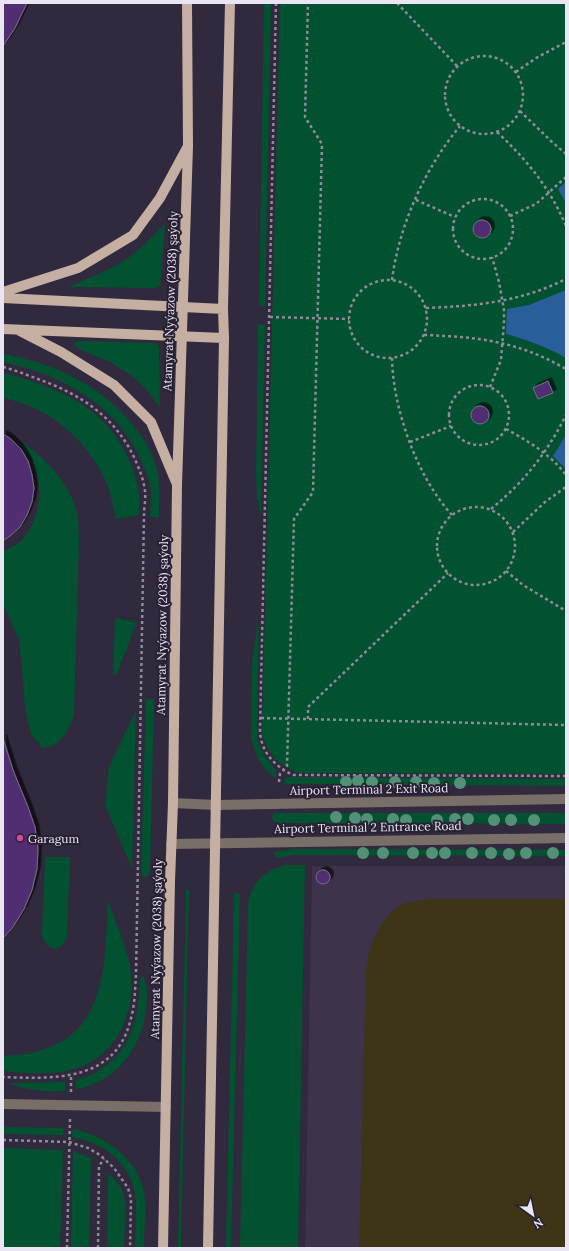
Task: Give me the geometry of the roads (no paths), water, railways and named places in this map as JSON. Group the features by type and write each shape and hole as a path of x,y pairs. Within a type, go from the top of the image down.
{"main road":[{"name":"Atamyrat Nyýazow (2038) şaýoly","path":"163,1248 173,803 177,485 188,146 187,3"},
{"path":"208,1248 224,338 223,309 230,3"},
{"path":"3,292 78,268 132,235 160,198 188,146"},
{"path":"3,298 223,309"},
{"path":"3,329 224,338"},
{"path":"18,330 61,352 114,385 150,422 177,485"}],"street":[{"name":"Airport Terminal 2 Exit Road","path":"173,803 216,805 566,799"},
{"name":"Airport Terminal 2 Entrance Road","path":"171,844 215,842 566,838"},
{"path":"3,1104 166,1107"}],"water":[{"path":"566,182 566,203 558,189"},
{"path":"566,290 566,358 537,344 506,334 507,309 529,305"},
{"path":"566,435 566,469 553,456"}],"place":[{"name":"Garagum","path":"20,838"}]}
